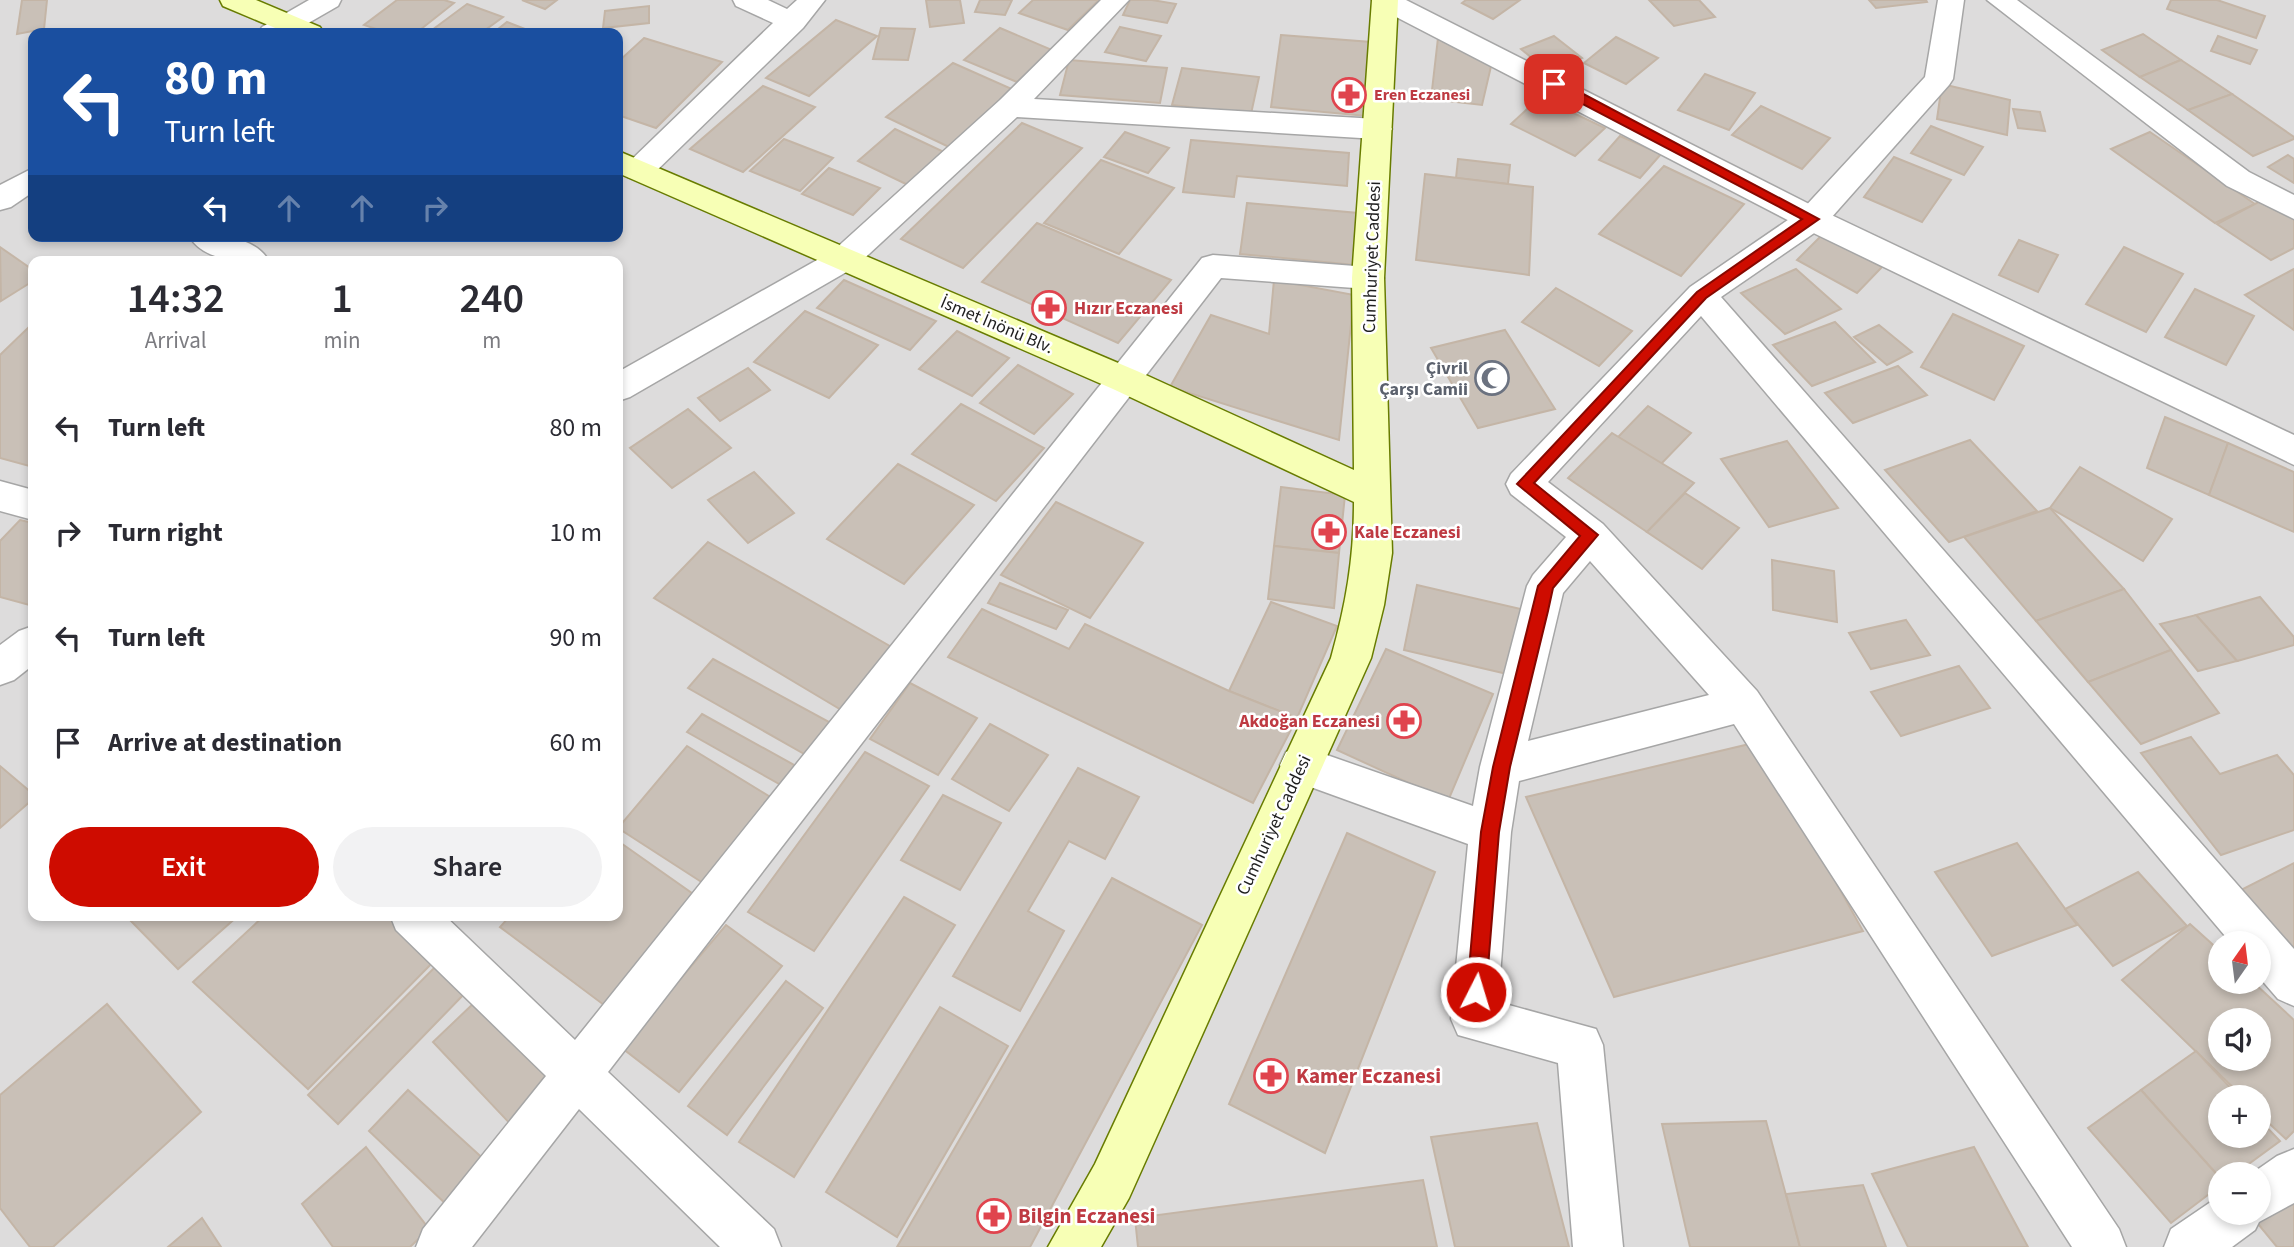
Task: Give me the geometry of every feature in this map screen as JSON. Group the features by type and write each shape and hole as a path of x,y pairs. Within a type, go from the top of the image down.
{"main road":[{"path":"233,0 286,28"},
{"name":"Cumhuriyet Caddesi","path":"1073,1247 1112,1181 1351,658 1365,605 1373,553 1368,278 1385,0"},
{"name":"İsmet İnönü Blv.","path":"628,165 1125,380 1373,495"}],"street":[{"path":"293,28 328,0"},
{"path":"746,0 793,22"},
{"path":"628,165 793,22 812,0"},
{"path":"623,385 844,259 1010,107 1116,0"},
{"path":"1385,0 1507,60 1812,219 2294,451"},
{"path":"1951,0 1939,79 1812,219 1701,295 1524,484 1590,535 1743,704 2101,1247"},
{"path":"2000,0 2238,179 2294,208"},
{"path":"1010,107 1377,129"},
{"path":"0,200 28,181"},
{"path":"217,242 243,256"},
{"path":"441,1247 1213,266 1368,278"},
{"path":"1701,295 2294,984"},
{"path":"0,496 28,504"},
{"path":"1590,535 1546,586 1501,767 1490,832 1474,1019 1580,1045 1598,1247"},
{"path":"1501,767 1743,704"},
{"path":"1301,765 1490,832"},
{"path":"418,921 579,1073 756,1247"},
{"path":"2271,1189 2294,1173"},
{"path":"2189,1247 2221,1225"}],"shaded area":[{"path":"0,0 2294,0 2294,1247 0,1247"}],"building":[{"path":"22,0 47,0 44,28 28,28 28,32 17,34"},
{"path":"397,0 444,0 454,3 422,28 373,28 364,25"},
{"path":"522,0 557,0 545,9"},
{"path":"926,0 960,0 964,23 930,27"},
{"path":"980,0 1012,0 1005,15 975,12"},
{"path":"1033,0 1099,0 1068,30 1019,13"},
{"path":"1130,0 1176,4 1167,23 1123,15"},
{"path":"1466,0 1520,0 1493,19 1462,3"},
{"path":"1649,0 1699,0 1715,17 1674,26"},
{"path":"1869,0 1926,0 1927,2 1876,8"},
{"path":"2171,0 2217,0 2265,16 2256,38 2167,9"},
{"path":"467,4 503,17 488,28 435,28"},
{"path":"649,6 649,23 603,28 605,11"},
{"path":"836,20 877,36 809,96 766,78"},
{"path":"507,22 522,28 499,28"},
{"path":"1120,27 1161,36 1146,61 1105,52"},
{"path":"881,28 915,29 908,60 873,59"},
{"path":"1000,28 1052,50 1017,82 964,60"},
{"path":"2143,34 2181,60 2140,77 2102,50"},
{"path":"1281,35 1371,42 1366,116 1271,107"},
{"path":"1554,36 1582,58 1549,72 1521,49"},
{"path":"2218,36 2257,50 2250,64 2211,51"},
{"path":"1616,37 1658,58 1626,84 1584,63"},
{"path":"644,38 722,62 656,128 623,117 623,57"},
{"path":"1438,38 1492,62 1482,105 1431,99"},
{"path":"1069,60 1167,68 1160,103 1060,95"},
{"path":"2181,60 2232,94 2188,110 2140,77"},
{"path":"953,63 1014,90 949,147 886,117"},
{"path":"1182,68 1259,77 1251,114 1172,105"},
{"path":"1705,74 1755,93 1729,130 1678,110"},
{"path":"1942,84 2010,100 2007,135 1937,119"},
{"path":"763,86 815,107 743,172 690,149"},
{"path":"2232,94 2294,139 2253,156 2188,110"},
{"path":"1540,97 1605,128 1575,156 1511,124"},
{"path":"1761,106 1830,138 1802,169 1732,135"},
{"path":"2013,109 2040,112 2045,131 2018,128"},
{"path":"1022,123 1082,148 963,268 901,239"},
{"path":"1931,126 1983,147 1964,175 1911,153"},
{"path":"895,129 944,152 908,185 858,161"},
{"path":"1125,132 1169,148 1148,173 1104,157"},
{"path":"2150,132 2255,204 2215,223 2111,149"},
{"path":"1620,136 1661,154 1640,178 1599,160"},
{"path":"784,139 833,158 800,191 750,171"},
{"path":"1191,140 1349,153 1347,186 1237,176 1234,197 1183,192"},
{"path":"2288,155 2294,159 2294,183 2268,167"},
{"path":"1894,157 1951,180 1922,222 1864,197"},
{"path":"1458,159 1510,165 1508,184 1456,178"},
{"path":"1101,160 1174,188 1119,254 1044,223"},
{"path":"1664,166 1744,204 1681,276 1599,234"},
{"path":"829,168 880,188 853,215 802,194"},
{"path":"1425,174 1533,187 1529,275 1416,260"},
{"path":"2268,197 2294,214 2294,248 2271,260 2217,224"},
{"path":"1247,203 1358,213 1355,265 1240,254"},
{"path":"1037,223 1171,280 1118,343 982,282"},
{"path":"1822,235 1882,267 1857,293 1797,260"},
{"path":"2019,240 2058,255 2038,292 1999,275"},
{"path":"0,247 28,267 28,284 1,301"},
{"path":"2124,247 2183,274 2146,332 2086,304"},
{"path":"1796,269 1841,309 1785,334 1741,293"},
{"path":"2294,269 2294,330 2245,295"},
{"path":"844,280 936,321 910,350 817,308"},
{"path":"1274,280 1354,295 1339,440 1170,387 1211,315 1269,334"},
{"path":"1556,288 1632,331 1599,366 1522,322"},
{"path":"2195,289 2254,316 2226,365 2165,337"},
{"path":"805,311 878,345 829,398 754,362"},
{"path":"1953,314 2024,346 1994,400 1921,367"},
{"path":"1835,322 1875,362 1812,386 1773,345"},
{"path":"1879,325 1912,352 1887,365 1854,337"},
{"path":"28,328 28,466 0,458 0,355"},
{"name":"Çivril Çarşı Camii","path":"1505,330 1555,409 1478,428 1431,348"},
{"path":"957,331 1009,358 972,396 919,369"},
{"path":"1018,365 1073,394 1034,434 980,403"},
{"path":"1898,366 1927,395 1853,423 1825,393"},
{"path":"748,368 770,390 720,421 698,398"},
{"path":"961,404 1044,448 996,501 912,454"},
{"path":"1648,406 1691,433 1661,464 1618,437"},
{"path":"688,409 731,448 672,488 630,448"},
{"path":"2165,417 2228,443 2209,495 2147,468"},
{"path":"1612,433 1694,483 1647,532 1568,478"},
{"path":"1970,440 2037,511 1949,542 1885,470"},
{"path":"1787,441 1838,508 1769,527 1721,459"},
{"path":"2228,443 2294,472 2294,532 2209,495"},
{"path":"898,464 974,505 904,584 827,539"},
{"path":"2080,467 2172,519 2143,561 2050,508"},
{"path":"754,472 794,513 748,543 708,500"},
{"path":"1281,487 1345,495 1339,553 1274,546"},
{"path":"1685,493 1739,528 1702,569 1647,532"},
{"path":"1056,502 1143,543 1090,618 1001,575"},
{"path":"2050,508 2124,589 2036,621 1964,537"},
{"path":"20,520 28,522 28,605 0,597 0,541"},
{"path":"708,542 895,649 843,711 654,598"},
{"path":"1274,546 1339,553 1334,608 1268,599"},
{"path":"1772,560 1834,571 1837,622 1773,610"},
{"path":"1000,583 1068,610 1056,629 988,603"},
{"path":"1417,585 1529,611 1520,677 1404,650"},
{"path":"2124,589 2171,650 2088,682 2036,621"},
{"path":"2260,597 2294,637 2294,645 2237,661 2196,615"},
{"path":"1271,602 1337,626 1297,718 1229,691"},
{"path":"982,609 1069,649 1085,624 1229,691 1297,718 1253,803 948,657"},
{"path":"2196,615 2237,661 2198,671 2160,624"},
{"path":"1906,620 1930,655 1871,669 1849,633"},
{"path":"1386,649 1493,694 1448,801 1337,750"},
{"path":"2171,650 2219,713 2141,744 2088,682"},
{"path":"713,659 831,723 806,755 688,688"},
{"path":"1959,666 1990,708 1901,736 1871,692"},
{"path":"910,683 977,718 938,775 870,739"},
{"path":"702,714 796,766 781,785 687,732"},
{"path":"990,724 1048,755 1009,811 952,779"},
{"path":"2191,737 2220,774 2277,755 2294,775 2294,830 2221,855 2141,753"},
{"path":"1758,742 1863,931 1614,997 1526,797"},
{"path":"687,746 772,798 703,883 623,831 623,822"},
{"path":"865,752 929,786 814,951 748,912"},
{"path":"0,766 28,790 28,803 0,828"},
{"path":"1078,768 1139,797 1105,859 1069,841 1028,911 1064,931 1020,1011 953,976"},
{"path":"943,795 1001,823 960,890 901,860"},
{"path":"1347,833 1435,872 1325,1153 1229,1104"},
{"path":"2017,843 2077,925 1992,956 1935,872"},
{"path":"623,845 696,896 604,1005 500,927 506,921 623,921"},
{"path":"2294,863 2294,958 2272,931 2235,893"},
{"path":"2138,872 2187,926 2113,966 2065,909"},
{"path":"1112,878 1202,925 1030,1247 897,1247"},
{"path":"904,897 955,925 794,1177 739,1142"},
{"path":"131,921 232,921 178,969"},
{"path":"259,921 407,921 443,952 308,1089 193,982"},
{"path":"2190,924 2208,940 2208,994 2266,994 2294,1020 2294,1131 2286,1139 2271,1125 2271,1085 2231,1085 2216,1071 2271,1071 2271,1008 2208,1008 2208,1063 2122,980"},
{"path":"726,925 782,966 679,1092 622,1048"},
{"path":"439,963 469,989 338,1124 308,1095"},
{"path":"786,981 823,1008 727,1135 688,1106"},
{"path":"475,1002 558,1087 516,1130 433,1042"},
{"path":"107,1004 201,1112 53,1247 30,1247 0,1208 0,1095"},
{"path":"940,1007 1008,1046 897,1237 826,1192"},
{"path":"2196,1051 2208,1064 2208,1071 2215,1071 2228,1085 2208,1085 2208,1148 2270,1148 2251,1162 2208,1162 2208,1165 2141,1090"},
{"path":"408,1090 488,1163 449,1207 369,1131"},
{"path":"2141,1090 2208,1165 2208,1195 2171,1223 2088,1128"},
{"path":"1766,1121 1800,1247 1690,1247 1662,1124"},
{"path":"1537,1123 1569,1247 1455,1247 1431,1137"},
{"path":"2271,1132 2280,1141 2271,1148"},
{"path":"366,1147 429,1229 410,1247 333,1247 302,1204"},
{"path":"1974,1147 2028,1247 1908,1247 1872,1174"},
{"path":"1423,1180 1437,1247 1138,1247 1135,1218"},
{"path":"1863,1185 1886,1247 1800,1247 1786,1194"},
{"path":"2294,1194 2294,1247 2277,1247 2259,1225 2271,1225 2271,1208"},
{"path":"202,1218 221,1247 168,1247"}],"place":[{"name":"Eren Eczanesi","path":"1349,95"},
{"name":"Hızır Eczanesi","path":"1049,308"},
{"name":"Çivril Çarşı Camii","path":"1492,378"},
{"name":"Kale Eczanesi","path":"1329,532"},
{"name":"Akdoğan Eczanesi","path":"1404,721"},
{"name":"Kamer Eczanesi","path":"1271,1076"},
{"name":"Bilgin Eczanesi","path":"994,1216"}],"route":[{"path":"1476,992 1490,832 1501,767 1546,586 1590,535 1524,484 1701,295 1812,219 1554,84"}]}
